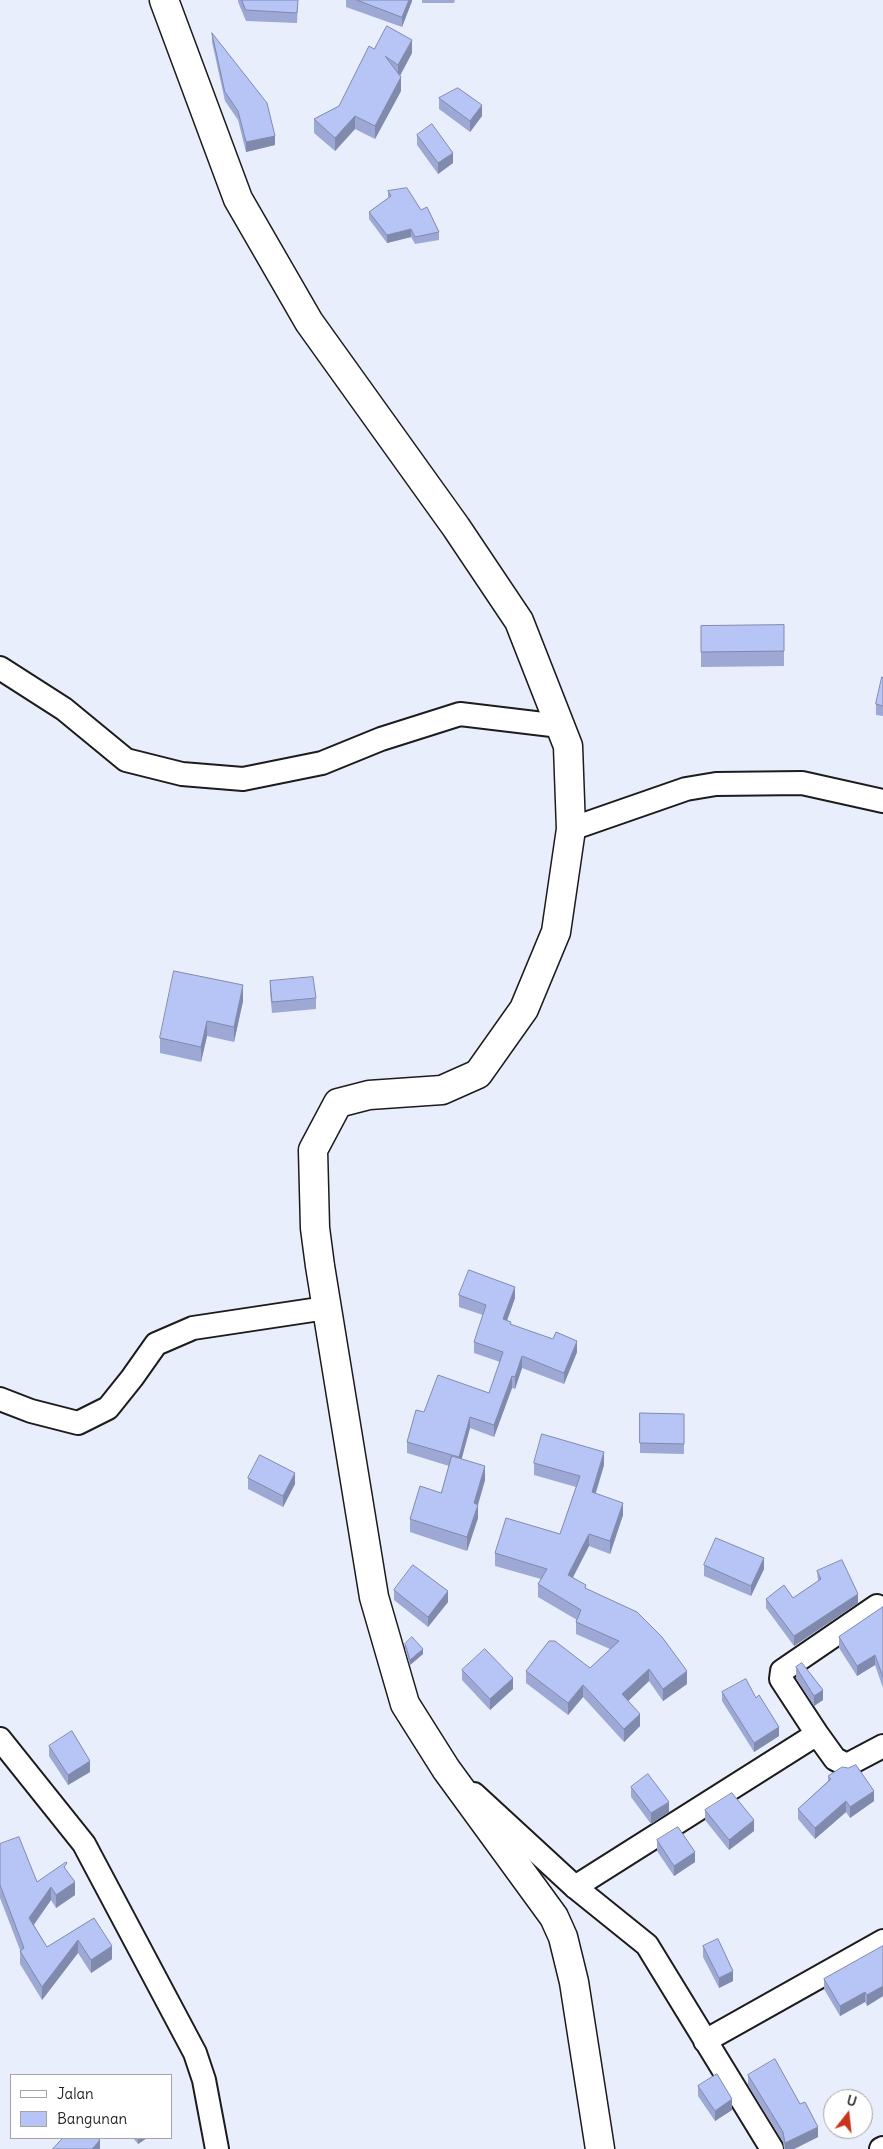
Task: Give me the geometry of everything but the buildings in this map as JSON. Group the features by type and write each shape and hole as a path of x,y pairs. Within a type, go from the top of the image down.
{"street":[{"path":"164,0 238,199 309,322 456,527 519,621 568,746 571,829 556,932 524,1009 478,1074 442,1090 369,1095 338,1103 313,1150 315,1228 326,1308 374,1597 405,1704 446,1769 554,1917 563,1937 574,1982 600,2149"},
{"path":"0,668 64,709 126,760 182,774 242,779 322,763 381,739 460,714 560,726"},
{"path":"571,829 686,789 716,784 802,783 883,801"},
{"path":"0,1399 31,1411 78,1423 108,1408 156,1344 193,1328 326,1308"},
{"path":"877,1606 782,1671 781,1679 835,1759 847,1765 881,1751"},
{"path":"575,1887 817,1734"},
{"path":"0,1739 84,1844 144,1957 201,2068 216,2149"},
{"path":"446,1769 575,1887 647,1945 772,2149"},
{"path":"706,2041 883,1941"}]}
